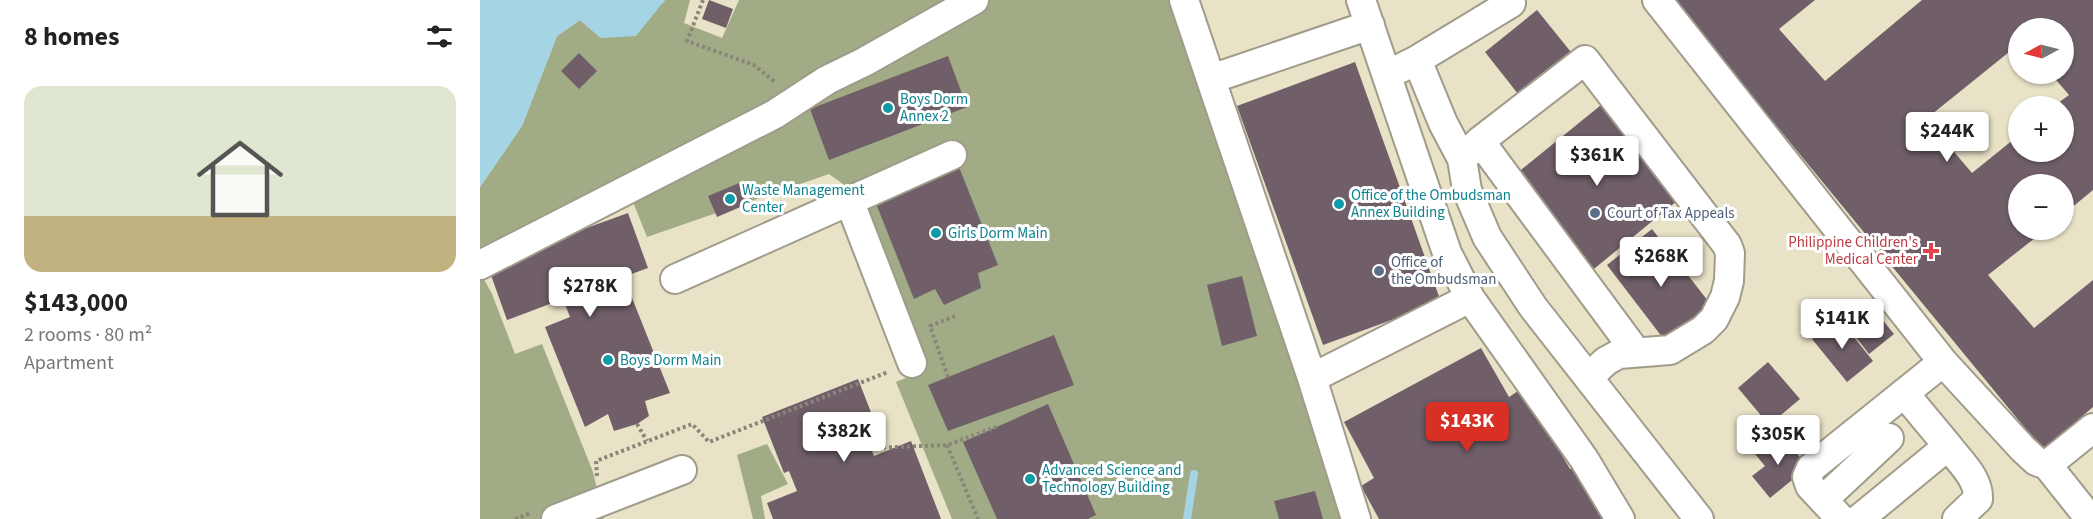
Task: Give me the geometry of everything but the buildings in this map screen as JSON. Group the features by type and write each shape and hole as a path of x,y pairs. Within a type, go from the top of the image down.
{"lane":[{"path":"480,265 775,114 827,80 864,62 974,0"},
{"path":"1184,0 1312,378 1356,519"},
{"path":"1657,0 1943,362 2023,449 2037,460 2054,461 2093,501"},
{"path":"1387,75 1417,60 1511,3"},
{"path":"1211,79 1365,13 1447,253 1470,298 1584,459 1620,519"},
{"path":"1417,60 1443,123 1471,150 1636,352"},
{"path":"1589,376 1619,354 1670,350 1703,330 1714,319 1725,297 1729,281 1730,253 1727,245 1586,61 1583,61 1471,150 1467,190 1487,237 1533,307 1699,519"},
{"path":"675,279 952,155"},
{"path":"849,200 912,363"},
{"path":"1312,378 1470,298"},
{"path":"1889,438 1832,509 1810,486 1806,477 1811,468 1943,362"},
{"path":"1904,393 1974,479 1978,490 1978,500 1957,519"},
{"path":"2054,461 2093,428"},
{"path":"1859,519 1948,446"},
{"path":"2054,461 2090,519"},
{"path":"556,519 682,470"}],"path":[{"path":"704,0 687,41 754,65"},
{"path":"948,376 930,326 955,316"},
{"path":"598,486 596,461 646,441 692,424 709,442 912,363"},
{"path":"636,424 646,441"},
{"path":"871,448 947,445 999,426"},
{"path":"947,445 978,519"}],"shaded area":[{"path":"480,0 2093,0 2093,519 480,519"}],"green space":[{"path":"665,0 690,0 684,23 722,38 739,0 1171,0 1349,519 952,519 896,382 923,371 847,187 829,174 647,237 633,202 480,261 480,187 522,126 557,36 580,20 601,38"},
{"path":"480,272 492,294 515,354 542,344 593,472 604,519 480,519"},
{"path":"767,444 788,484 761,496 765,519 753,519 737,455"}],"water":[{"path":"480,0 665,0 636,36 601,38 580,20 557,36 522,126 480,187"}],"waterway":[{"path":"1187,519 1194,474"}],"place":[{"name":"Boys Dorm Annex 2","path":"888,108"},
{"name":"Waste Management Center","path":"730,199"},
{"name":"Office of the Ombudsman Annex Building","path":"1339,204"},
{"name":"Court of Tax Appeals","path":"1595,213"},
{"name":"Girls Dorm Main","path":"936,233"},
{"name":"Philippine Children's Medical Center","path":"1931,251"},
{"name":"Office of the Ombudsman","path":"1379,271"},
{"name":"Boys Dorm Main","path":"608,360"},
{"name":"Advanced Science and Technology Building","path":"1030,479"}]}
